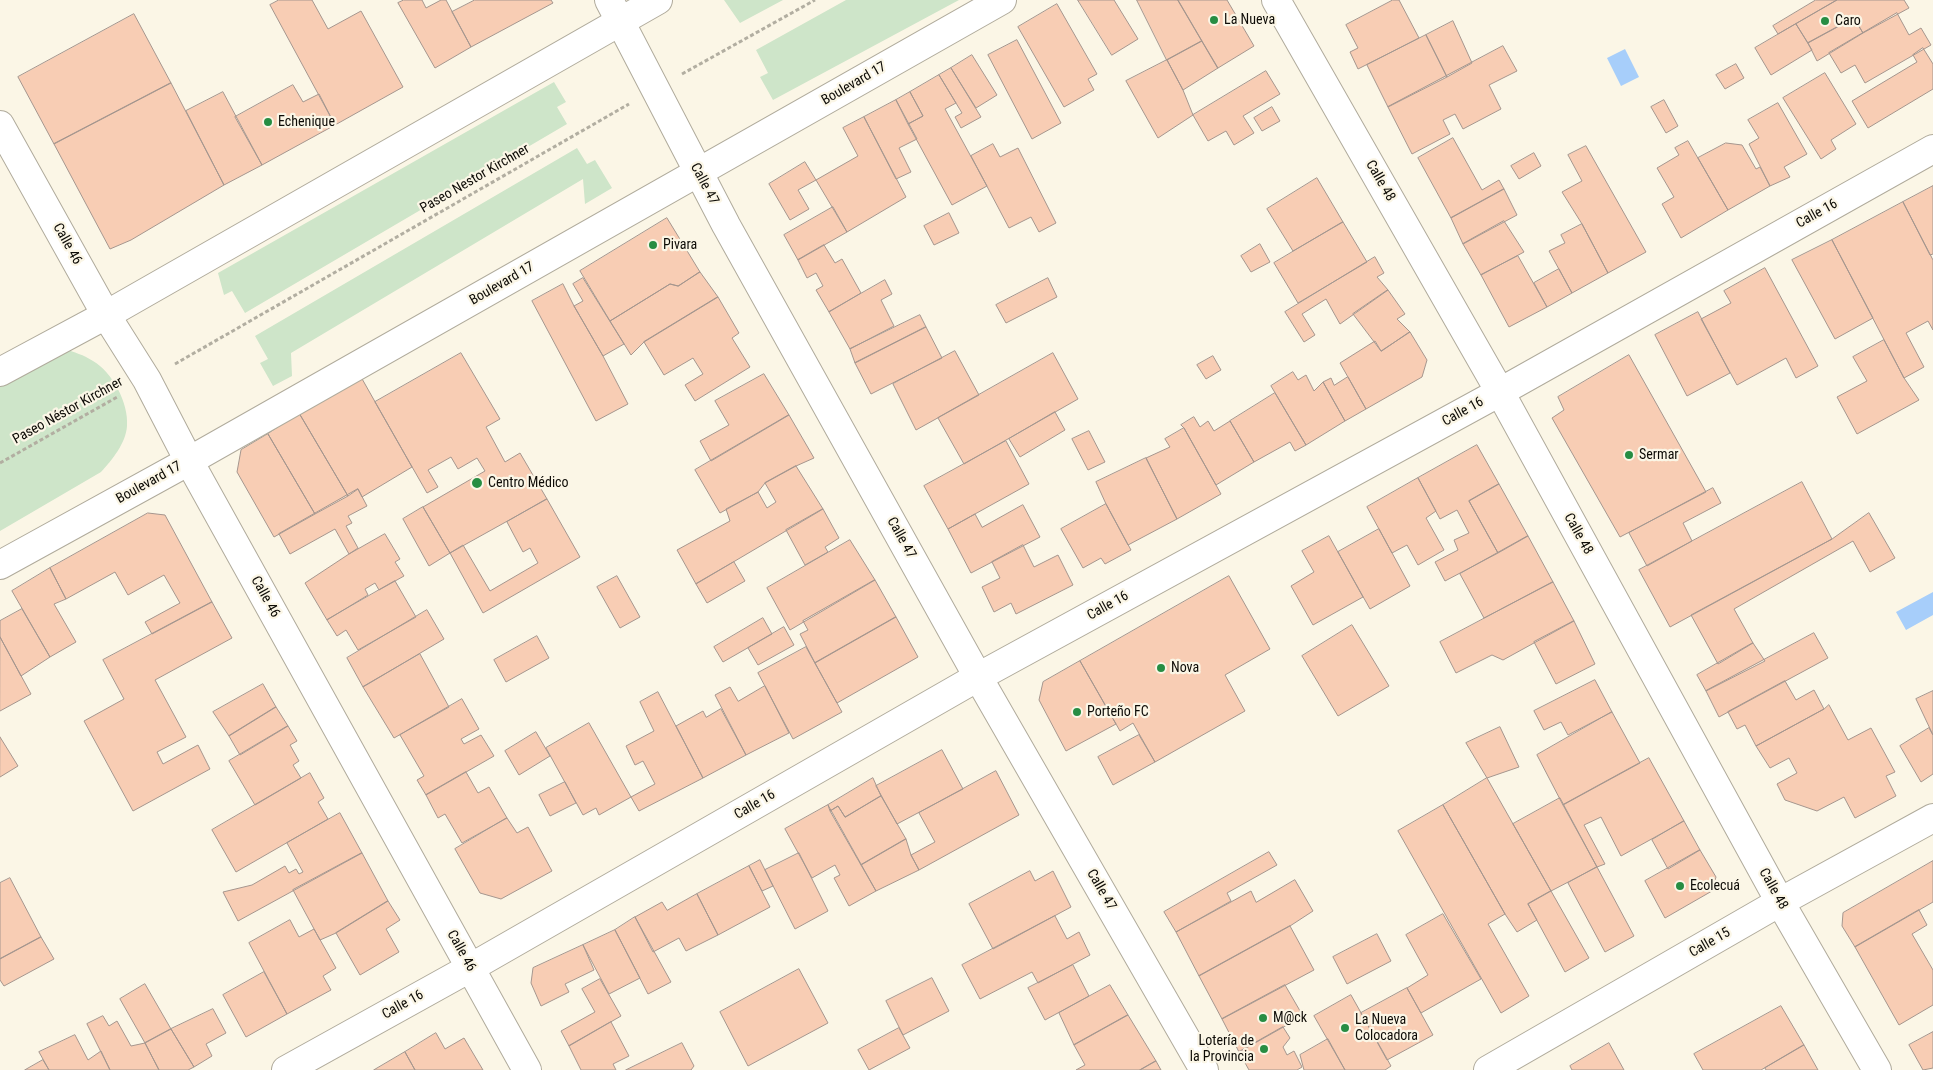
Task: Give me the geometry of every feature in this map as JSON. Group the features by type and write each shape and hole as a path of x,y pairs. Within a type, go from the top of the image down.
{"street":[{"path":"0,372 106,315 615,10 658,0"},
{"name":"Boulevard 17","path":"0,565 189,461 1002,0"},
{"name":"Calle 48","path":"1276,0 1500,392 1780,902 1877,1070"},
{"name":"Calle 47","path":"615,10 698,173 978,677 1204,1070"},
{"name":"Calle 46","path":"0,125 106,315 148,380 189,461 527,1070"},
{"name":"Calle 16","path":"286,1070 470,968 978,677 1500,392 1933,149"},
{"name":"Calle 15","path":"1488,1070 1780,902 1933,818"}],"path":[{"name":"Paseo Nestor Kirchner","path":"148,380 815,0"},
{"name":"Paseo Néstor Kirchner","path":"0,463 148,380"}],"green space":[{"path":"724,0 783,0 740,23"},
{"path":"846,0 959,0 773,100 760,77 768,73 756,50"},
{"path":"554,82 566,102 557,107 567,124 245,313 232,291 224,295 218,273"},
{"path":"577,148 587,164 595,160 612,188 585,204 583,179 291,353 292,376 273,386 260,363 268,359 255,336"},
{"path":"64,349 83,355 93,361 113,380 122,398 127,417 124,439 114,457 101,472 0,531 0,385"}],"water":[{"path":"1625,49 1639,77 1621,86 1607,58"},
{"path":"1933,592 1933,615 1906,630 1896,612"}],"building":[{"path":"279,0 312,0 328,29 361,11 403,87 335,125 270,5"},
{"path":"404,0 422,0 426,8 441,0 446,0 471,47 435,68 398,3"},
{"path":"475,0 551,0 553,3 471,47 452,12"},
{"path":"1078,0 1114,0 1138,39 1112,55"},
{"path":"1137,0 1178,0 1202,41 1167,60"},
{"name":"La Nueva","path":"1178,0 1227,0 1254,46 1218,68"},
{"path":"1393,0 1399,0 1419,38 1358,69 1350,52 1358,48 1346,25"},
{"path":"1816,0 1837,0 1778,34 1773,26"},
{"name":"Caro","path":"1837,0 1904,0 1909,8 1863,33 1854,18 1808,43 1796,24"},
{"path":"1057,4 1097,74 1088,79 1094,90 1064,107 1018,27"},
{"path":"1897,13 1909,35 1921,28 1931,45 1865,83 1855,65 1841,73 1829,53"},
{"path":"134,14 171,83 54,144 18,77"},
{"path":"1854,18 1863,33 1817,61 1808,43"},
{"path":"1453,21 1472,63 1447,77 1426,35"},
{"path":"1796,24 1812,50 1771,75 1755,48"},
{"path":"1426,35 1447,77 1388,107 1367,65"},
{"path":"1017,40 1061,123 1032,139 988,55"},
{"path":"1202,41 1218,68 1183,90 1167,60"},
{"path":"1503,46 1517,71 1489,85 1501,109 1463,129 1455,114 1443,120 1450,134 1412,154 1388,107"},
{"path":"1923,48 1933,64 1933,89 1868,128 1852,101 1917,62 1913,55"},
{"path":"972,55 997,95 976,108 951,68"},
{"path":"1167,60 1183,90 1193,115 1158,138 1126,81"},
{"path":"1736,64 1744,78 1725,89 1716,75"},
{"path":"951,68 981,117 961,128 955,117 962,113 939,75"},
{"path":"1266,71 1280,94 1243,116 1254,133 1234,145 1226,131 1208,141 1193,115"},
{"path":"1825,73 1856,124 1831,140 1836,149 1821,159 1783,98"},
{"path":"939,75 956,103 945,109 987,186 952,205 908,124 923,116 910,92"},
{"path":"171,83 224,185 131,240 110,249 54,144"},
{"path":"293,85 303,102 319,94 335,125 262,165 235,117"},
{"path":"223,92 262,165 224,185 186,111"},
{"path":"910,92 923,116 908,124 896,100"},
{"path":"896,100 917,139 899,148 911,172 896,179 864,117"},
{"path":"1664,100 1678,126 1666,133 1651,107"},
{"path":"1778,103 1807,154 1784,167 1790,177 1770,186 1749,144 1759,138 1748,120"},
{"path":"1272,107 1280,121 1262,131 1254,118"},
{"path":"864,117 906,197 847,232 816,180 858,156 843,128"},
{"path":"1453,138 1482,190 1499,180 1504,189 1451,218 1418,158"},
{"path":"1688,141 1728,210 1681,238 1662,204 1674,197 1657,168 1679,155 1675,148"},
{"path":"1726,143 1742,145 1756,169 1760,167 1770,186 1728,210 1698,158"},
{"path":"993,144 1000,157 1018,148 1056,223 1039,232 1031,217 1009,228 971,156"},
{"path":"1586,146 1646,252 1608,273 1582,224 1562,192 1582,181 1568,155"},
{"path":"1534,153 1541,166 1519,179 1511,166"},
{"path":"805,162 816,180 798,190 809,209 790,220 769,184"},
{"path":"1317,178 1343,222 1293,251 1267,209"},
{"path":"1933,186 1933,254 1930,255 1903,202"},
{"path":"1504,189 1517,215 1463,244 1451,218"},
{"path":"1903,202 1933,260 1933,330 1928,321 1906,333 1924,367 1904,378 1832,240"},
{"path":"833,207 847,232 798,260 784,235"},
{"path":"949,213 959,233 934,245 924,226"},
{"name":"Pivara","path":"667,218 700,272 678,286 670,284 610,321 580,271"},
{"path":"1504,221 1524,252 1481,275 1463,244"},
{"path":"1343,222 1367,262 1298,303 1274,263"},
{"path":"1582,224 1608,273 1572,293 1549,251 1565,243 1561,235"},
{"path":"1832,240 1873,318 1835,339 1792,260"},
{"path":"1260,244 1270,262 1251,272 1241,256"},
{"path":"824,245 835,263 842,259 861,293 829,312 816,290 823,286 816,273 807,278 798,260"},
{"path":"1518,256 1547,307 1509,327 1481,275"},
{"path":"1375,257 1384,273 1377,277 1388,290 1340,324 1326,299 1302,314 1315,335 1304,342 1285,312"},
{"path":"1765,268 1818,366 1796,378 1786,358 1737,385 1701,319 1731,303 1724,291"},
{"path":"1559,269 1572,293 1547,307 1534,283"},
{"path":"700,272 718,297 644,342 631,355 610,321 670,284 678,286"},
{"path":"583,278 624,344 603,356 574,306 583,301 573,284"},
{"path":"1048,278 1057,297 1006,323 996,305"},
{"path":"885,280 892,294 881,300 894,326 850,349 829,312"},
{"path":"563,284 628,404 596,421 532,301"},
{"path":"1388,290 1405,314 1397,319 1410,332 1381,351 1353,314"},
{"path":"718,297 739,333 732,338 750,367 695,401 685,385 703,374 693,358 664,375 644,342"},
{"path":"1698,312 1730,373 1687,396 1655,335"},
{"path":"920,315 926,327 855,363 850,349"},
{"path":"926,327 942,358 871,394 855,363"},
{"path":"1410,332 1427,360 1422,377 1366,409 1340,363 1375,341 1381,351"},
{"path":"1884,340 1904,378 1919,400 1857,434 1837,397 1867,381 1853,357"},
{"path":"955,351 979,395 916,430 893,384"},
{"path":"461,353 500,419 486,427 505,462 520,453 547,499 450,553 423,507 485,471 477,458 458,469 451,457 428,470 438,487 427,493 375,402"},
{"path":"1053,353 1078,399 964,464 938,418"},
{"name":"Sermar","path":"1629,355 1706,492 1620,537 1552,418 1564,410 1558,397"},
{"path":"1213,356 1221,370 1206,379 1197,365"},
{"path":"1293,372 1298,380 1306,375 1314,391 1323,382 1345,421 1306,445 1271,386"},
{"path":"764,374 789,415 711,461 700,441 729,425 715,401"},
{"path":"361,377 412,467 362,497 358,489 348,496 299,413"},
{"path":"1348,377 1366,409 1345,421 1323,382 1331,378 1334,385"},
{"path":"1275,393 1306,445 1295,451 1290,442 1254,462 1230,421"},
{"path":"1055,412 1065,430 1020,457 1009,439"},
{"path":"299,413 348,496 315,514 268,434"},
{"path":"789,415 814,458 765,483 758,492 720,513 695,470"},
{"path":"1194,417 1200,427 1208,421 1214,431 1230,421 1254,462 1216,485 1181,425"},
{"path":"1184,428 1221,494 1177,519 1146,458 1170,447 1165,439"},
{"path":"1089,431 1105,462 1088,470 1072,439"},
{"path":"268,434 315,514 274,537 237,472 241,450"},
{"path":"1006,441 1029,484 948,529 924,486"},
{"path":"1477,445 1499,484 1469,501 1498,553 1445,581 1435,562 1458,550 1454,540 1469,533 1457,510 1440,519 1418,478"},
{"path":"1146,458 1177,519 1128,545 1096,482"},
{"path":"796,466 823,509 696,584 677,550 730,521 726,509 758,492 767,508 776,502 765,483"},
{"path":"1418,478 1436,511 1426,518 1444,550 1418,565 1407,545 1392,553 1367,507"},
{"path":"1802,482 1832,539 1670,627 1639,570"},
{"path":"1499,484 1528,536 1498,553 1469,501"},
{"path":"1713,488 1721,503 1683,523 1692,541 1647,566 1629,533"},
{"path":"358,489 367,506 348,516 352,523 346,526 358,548 349,554 335,529 290,554 279,534"},
{"path":"547,499 580,557 483,613 450,553 463,545 490,591 538,563 530,548 523,552 507,522"},
{"path":"1106,504 1131,550 1105,564 1101,558 1083,568 1061,529"},
{"path":"1023,505 1040,537 971,573 948,529 975,514 982,527"},
{"path":"423,507 450,553 429,566 403,519"},
{"path":"823,509 839,538 825,547 828,552 805,565 786,530"},
{"path":"148,513 165,515 212,602 152,634 145,622 180,603 164,575 128,595 115,572 66,599 50,568"},
{"path":"1869,513 1895,558 1870,572 1853,541 1734,609 1753,643 1718,664 1691,615 1832,539"},
{"path":"1379,529 1410,586 1370,609 1338,552"},
{"path":"385,534 400,559 395,562 404,576 379,590 375,583 365,589 368,595 327,620 305,583 349,554"},
{"path":"1329,536 1363,597 1313,625 1291,586 1314,572 1302,551"},
{"path":"1528,536 1553,582 1484,618 1460,574"},
{"path":"850,540 875,580 790,630 767,588"},
{"path":"1023,545 1034,567 1058,555 1073,585 1016,614 1011,603 994,612 982,587 1000,578 992,562"},
{"path":"734,562 745,581 707,603 696,584"},
{"path":"50,568 66,599 54,604 76,642 50,657 12,591"},
{"path":"617,576 640,617 620,628 597,587"},
{"name":"Nova","path":"1229,576 1270,649 1225,675 1245,711 1155,762 1133,723 1120,731 1080,661"},
{"path":"875,580 896,617 815,663 800,634 808,630 803,621"},
{"path":"395,581 416,617 358,650 346,630 337,636 327,620"},
{"path":"1553,582 1574,621 1503,660 1492,655 1456,673 1440,642"},
{"path":"212,602 232,638 155,680 186,737 157,752 163,764 198,745 210,769 133,811 84,721 124,699 103,660"},
{"path":"22,609 50,657 21,676 0,637 0,621"},
{"path":"427,610 444,639 363,687 347,658"},
{"path":"896,617 918,657 837,703 815,663"},
{"path":"763,618 772,634 723,662 714,647"},
{"path":"1574,621 1595,664 1556,684 1534,642"},
{"path":"1352,625 1389,686 1338,716 1302,656"},
{"path":"784,627 794,645 758,665 748,648"},
{"path":"1814,633 1828,658 1719,717 1706,691"},
{"path":"537,636 549,658 506,682 494,660"},
{"path":"0,637 31,694 0,711"},
{"path":"1753,643 1765,661 1706,691 1697,675"},
{"path":"806,647 842,712 793,739 758,673"},
{"path":"420,654 449,707 394,738 363,687"},
{"name":"Porteño FC","path":"1080,661 1116,724 1066,751 1039,700 1043,682"},
{"path":"1595,680 1612,712 1568,735 1561,722 1544,730 1534,711"},
{"path":"1785,681 1796,700 1814,690 1824,709 1756,746 1745,725 1737,729 1728,712"},
{"path":"263,684 276,707 229,736 213,712"},
{"path":"765,686 789,733 746,755 715,695 730,687 738,701"},
{"path":"1933,691 1933,735 1916,699"},
{"path":"658,692 703,778 639,811 631,797 655,784 643,761 635,765 626,746 654,731 640,702"},
{"path":"462,699 479,729 461,739 464,744 481,735 494,756 426,795 417,780 424,776 400,735"},
{"path":"1829,705 1848,740 1871,728 1895,772 1886,776 1896,796 1855,818 1844,797 1817,811 1785,800 1777,784 1797,773 1789,758 1770,768 1756,746"},
{"path":"276,707 288,726 240,755 229,736"},
{"path":"721,709 746,755 703,778 676,726 703,711 706,717"},
{"path":"1612,712 1640,763 1563,805 1537,755"},
{"path":"589,723 631,797 599,815 596,808 583,815 546,748"},
{"path":"288,726 297,741 290,745 299,761 293,765 301,778 255,805 229,761"},
{"path":"1500,727 1519,767 1487,778 1466,743"},
{"path":"1929,728 1933,735 1933,774 1921,782 1900,746"},
{"path":"536,732 550,756 519,775 505,751"},
{"path":"1139,735 1155,762 1113,785 1098,757"},
{"path":"0,737 18,766 0,777"},
{"path":"942,750 963,789 897,824 876,786"},
{"path":"1649,758 1684,821 1621,856 1601,817 1584,825 1605,864 1597,867 1563,805"},
{"path":"996,771 1019,815 919,870 911,855 935,842 919,813"},
{"path":"466,772 478,793 489,787 507,818 462,843 445,814 438,818 426,795"},
{"path":"310,773 324,798 318,802 328,819 236,872 212,830"},
{"path":"873,778 881,796 845,817 838,806 830,811 828,805"},
{"path":"1487,778 1551,891 1528,904 1537,920 1517,932 1443,805"},
{"path":"565,782 576,803 550,816 539,795"},
{"path":"881,796 906,839 861,865 830,811 838,806 845,817"},
{"path":"1560,798 1597,867 1551,891 1513,824"},
{"path":"828,805 876,891 849,906 834,878 840,875 835,865 812,878 785,829"},
{"path":"1443,805 1505,914 1488,924 1529,996 1501,1013 1398,831"},
{"path":"340,813 362,853 238,921 223,892 252,885 285,866 289,873 296,869 299,874 303,872 287,843"},
{"path":"507,818 517,833 528,827 552,871 501,899 480,893 455,849"},
{"path":"1684,821 1700,850 1668,869 1652,840"},
{"path":"906,839 911,855 919,870 876,891 861,865"},
{"name":"Ecolecuá","path":"1700,850 1716,877 1712,891 1665,918 1645,881"},
{"path":"1269,852 1277,865 1227,893 1231,901 1176,932 1164,912"},
{"path":"362,853 388,901 336,933 320,940 293,890"},
{"path":"799,853 828,911 795,929 765,870"},
{"path":"760,860 773,886 762,891 749,866"},
{"path":"1933,861 1933,902 1855,947 1842,926 1843,913"},
{"path":"749,866 770,907 718,935 697,894"},
{"path":"1597,867 1634,936 1605,952 1568,883"},
{"path":"1030,871 1035,881 1053,871 1071,907 993,949 969,904"},
{"path":"10,878 41,937 0,959 0,883"},
{"path":"1295,880 1313,911 1290,926 1199,976 1176,932 1251,891 1256,902"},
{"path":"1551,891 1589,958 1565,972 1528,904"},
{"path":"697,894 718,935 686,951 679,938 653,952 635,917 662,902 667,910"},
{"path":"388,901 400,920 386,929 399,952 360,975 336,933"},
{"path":"1919,910 1927,925 1912,934 1933,970 1933,1005 1899,1025 1855,947"},
{"path":"1443,914 1481,979 1421,1013 1407,988 1428,975 1406,935"},
{"path":"1055,916 1067,939 1079,932 1090,955 1038,983 1032,972 980,999 962,965"},
{"path":"635,917 671,982 648,994 615,930"},
{"path":"290,920 299,937 314,929 336,968 323,976 331,990 287,1014 249,943"},
{"path":"1290,926 1314,970 1222,1019 1199,976"},
{"path":"615,930 640,978 609,994 583,945"},
{"path":"1377,934 1391,961 1347,984 1333,957"},
{"path":"41,937 54,959 4,986 0,980 0,959"},
{"path":"583,945 594,970 565,984 569,992 541,1006 531,983 533,968"},
{"path":"1073,965 1089,996 1045,1020 1028,988"},
{"path":"799,969 828,1023 748,1066 720,1012"},
{"path":"264,972 287,1014 246,1037 223,995"},
{"path":"932,978 949,1011 903,1035 886,1001"},
{"path":"600,979 621,1016 569,1046 561,1031 595,1012 582,989"},
{"path":"145,984 171,1029 145,1043 120,999"},
{"path":"1110,985 1128,1015 1074,1045 1059,1013"},
{"name":"M@ck","path":"1285,985 1303,1016 1239,1052 1222,1019"},
{"path":"1407,988 1433,1035 1387,1060 1361,1013"},
{"name":"La Nueva Colocadora","path":"1351,995 1391,1066 1385,1070 1345,1070 1314,1016"},
{"path":"1781,1006 1804,1045 1761,1070 1703,1070 1694,1054"},
{"path":"213,1009 226,1033 206,1044 212,1056 194,1067 171,1029"},
{"path":"1128,1015 1156,1061 1140,1070 1076,1070 1085,1065 1074,1045"},
{"path":"103,1016 109,1026 117,1021 131,1046 145,1043 159,1070 110,1070 87,1024"},
{"path":"611,1022 629,1056 613,1064 616,1070 581,1070 569,1046"},
{"name":"Lotería de la Provincia","path":"1283,1027 1290,1038 1283,1047 1287,1055 1294,1051 1302,1067 1297,1070 1249,1070 1239,1052"},
{"path":"899,1028 910,1048 869,1070 858,1050"},
{"path":"171,1029 194,1067 188,1070 159,1070 145,1043"},
{"path":"1933,1032 1933,1068 1923,1070 1909,1045"},
{"path":"436,1033 445,1049 464,1038 483,1070 415,1070 405,1052"},
{"path":"75,1035 88,1060 101,1051 110,1070 49,1070 39,1052"},
{"path":"1328,1039 1345,1070 1304,1070 1300,1055"},
{"path":"682,1043 694,1066 691,1070 626,1070"},
{"path":"1609,1043 1624,1070 1572,1070 1570,1066"},
{"path":"1804,1045 1818,1070 1766,1070 1765,1068"},
{"path":"405,1052 415,1070 374,1070"},
{"path":"43,1060 49,1070 25,1070"},
{"path":"1156,1061 1161,1070 1140,1070"}],"place":[{"name":"La Nueva","path":"1214,20"},
{"name":"Caro","path":"1825,21"},
{"name":"Echenique","path":"268,122"},
{"name":"Pivara","path":"653,245"},
{"name":"Sermar","path":"1629,455"},
{"name":"Centro Médico","path":"477,483"},
{"name":"Nova","path":"1161,668"},
{"name":"Porteño FC","path":"1077,712"},
{"name":"Ecolecuá","path":"1680,886"},
{"name":"M@ck","path":"1263,1018"},
{"name":"La Nueva Colocadora","path":"1345,1028"},
{"name":"Lotería de la Provincia","path":"1264,1049"}]}
